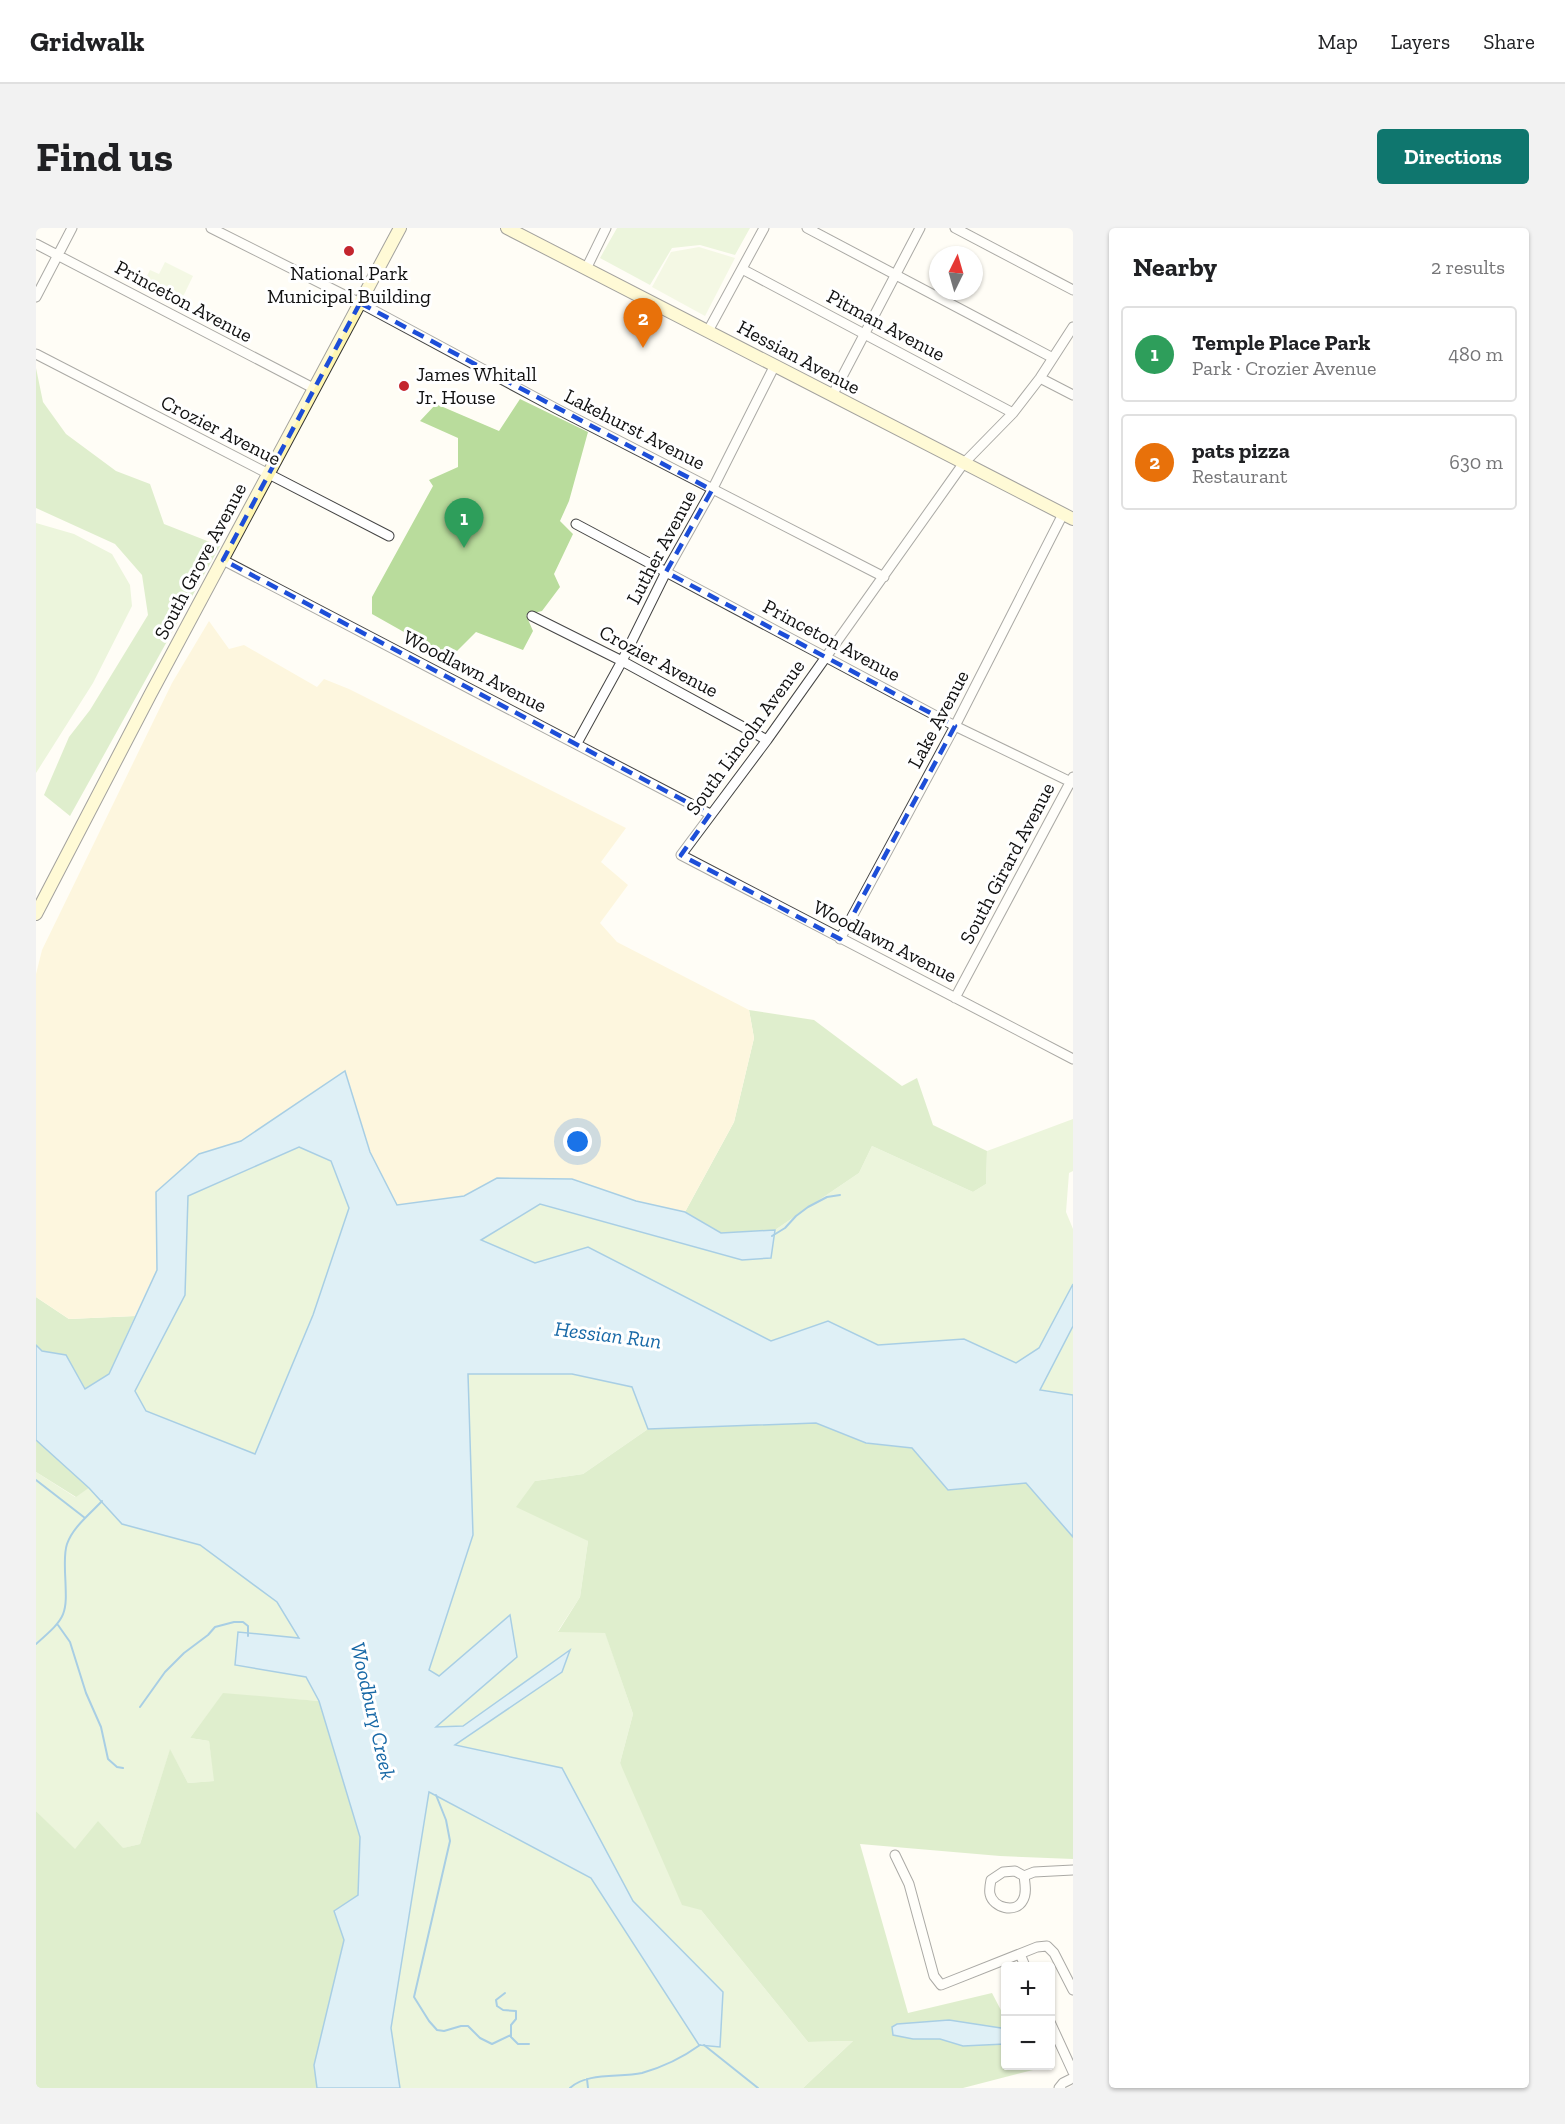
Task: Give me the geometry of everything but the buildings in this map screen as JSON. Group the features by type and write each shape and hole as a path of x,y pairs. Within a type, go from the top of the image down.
{"main road":[{"name":"South Grove Avenue","path":"36,914 400,228"},
{"name":"Hessian Avenue","path":"507,228 1068,517"}],"street":[{"path":"36,297 72,228"},
{"name":"Lakehurst Avenue","path":"211,228 360,303 557,409 884,577"},
{"path":"585,269 606,228"},
{"path":"708,331 764,228"},
{"path":"807,228 1053,358"},
{"path":"832,396 920,228"},
{"path":"955,228 1073,290"},
{"name":"Princeton Avenue","path":"36,244 315,389"},
{"name":"Pitman Avenue","path":"742,270 1013,413"},
{"name":"South Lincoln Avenue","path":"681,855 767,740 963,464 1013,413 1040,378 1073,327"},
{"name":"Crozier Avenue","path":"36,354 389,536"},
{"name":"Luther Avenue","path":"576,743 622,661 774,367"},
{"path":"1040,378 1073,395"},
{"name":"Lake Avenue","path":"840,939 1068,517"},
{"name":"Princeton Avenue","path":"576,524 955,726 1072,781"},
{"name":"Woodlawn Avenue","path":"223,560 710,814"},
{"name":"Crozier Avenue","path":"532,616 622,661 767,740"},
{"name":"South Girard Avenue","path":"955,998 1072,781"},
{"name":"Woodlawn Avenue","path":"681,855 1073,1059"},
{"path":"895,1855 909,1884 934,1976 941,1985 1037,1947 1047,1946 1054,1953 1073,1990"},
{"path":"1024,1876 1025,1898 1020,1904 1010,1908 999,1907 993,1901 989,1892 991,1880 1003,1872 1014,1871 1024,1876 1034,1872 1072,1872"},
{"path":"1020,1954 1023,1962"},
{"path":"1055,2033 1073,2072"},
{"path":"1059,2088 1062,2083 1073,2078"}],"highlighted area":[{"path":"360,303 712,490 666,572 955,726 840,939 681,855 710,814 223,560"}],"green space":[{"path":"617,228 750,228 735,255 700,245 672,248 650,285 600,258"},
{"path":"699,247 735,258 705,316 652,287 671,252"},
{"path":"165,262 193,276 178,307 141,288 150,270 159,274"},
{"path":"36,368 43,402 66,434 116,471 150,484 164,524 220,546 70,816 44,795 69,737 90,710 148,615 142,575 115,544 36,508"},
{"path":"520,399 588,432 569,501 560,521 573,534 554,574 560,587 542,611 526,615 533,631 523,650 476,632 450,658 372,614 372,597 433,486 429,480 458,467 458,438 420,421 436,404 499,431"},
{"path":"36,523 74,534 112,554 130,585 132,606 93,683 36,773"},
{"path":"749,1010 814,1020 902,1086 917,1078 933,1125 987,1151 986,1184 973,1192 872,1146 859,1173 775,1230 721,1233 685,1212 734,1122 754,1038"},
{"path":"1073,1119 1073,1171 1069,1173 1066,1212 1073,1229 1073,1284 1039,1348 1016,1363 964,1339 878,1345 828,1321 771,1341 588,1248 535,1263 481,1240 540,1204 742,1260 771,1258 775,1230 859,1173 872,1146 973,1192 986,1184 987,1151"},
{"path":"299,1147 331,1161 349,1208 313,1315 255,1454 146,1411 134,1391 185,1295 187,1196"},
{"path":"36,1297 69,1319 135,1316 109,1374 85,1389 66,1355 42,1351 36,1345"},
{"path":"1073,1326 1073,1395 1040,1390"},
{"path":"467,1374 572,1374 632,1387 648,1429 583,1474 535,1481 588,1541 580,1597 558,1631 605,1632 633,1714 620,1763 701,1910 808,2042 853,2041 803,2088 400,2088 391,2028 429,1792 591,1878 699,2045 720,2046 723,1992 633,1901 562,1768 454,1745 562,1672 569,1650 463,1726 435,1728 510,1615 439,1676 429,1670 473,1535"},
{"path":"816,1423 866,1443 912,1448 948,1490 1026,1483 1073,1537 1073,1859 1000,1856 860,1844 908,2013 992,1993 1001,2010 1001,2070 1033,2070 963,2088 803,2088 853,2041 808,2042 701,1910 682,1905 620,1763 633,1714 605,1633 558,1632 580,1597 588,1541 516,1507 535,1481 583,1474 648,1429"},
{"path":"36,1440 89,1488 76,1497 36,1472"},
{"path":"36,1472 75,1497 89,1488 122,1524 200,1545 278,1602 299,1638 305,1676 319,1701 223,1694 190,1738 209,1741 215,1781 188,1783 170,1750 140,1844 124,1848 75,1850 36,1811"},
{"path":"223,1693 319,1701 360,1837 358,1895 334,1911 345,1940 314,2065 317,2088 36,2088 36,1811 75,1849 98,1821 123,1848 140,1844 170,1749 188,1783 214,1781 209,1741 190,1738"}],"sand":[{"path":"209,621 229,649 244,645 317,687 324,679 349,689 626,828 601,862 628,885 600,923 617,942 749,1010 754,1038 734,1122 685,1212 636,1201 572,1179 497,1178 464,1196 397,1205 370,1152 345,1071 241,1141 199,1154 156,1192 157,1270 135,1316 69,1319 36,1297 36,974 42,950 172,683"}],"water":[{"path":"345,1071 370,1152 397,1205 464,1196 497,1178 572,1179 636,1201 685,1212 721,1233 775,1230 771,1258 742,1260 540,1204 481,1240 535,1263 588,1247 771,1341 828,1321 878,1345 964,1339 1016,1363 1039,1348 1073,1284 1073,1326 1040,1390 1073,1395 1073,1537 1026,1483 948,1490 912,1448 866,1443 816,1423 648,1429 632,1387 572,1374 468,1374 473,1535 429,1670 439,1676 510,1615 517,1657 436,1727 463,1726 570,1650 562,1672 455,1745 562,1768 633,1901 723,1992 720,2047 699,2045 591,1878 429,1792 391,2028 400,2088 317,2088 314,2065 344,1940 334,1911 358,1895 360,1837 319,1701 306,1677 235,1665 238,1632 299,1638 277,1602 200,1545 122,1524 89,1488 36,1440 36,1345 42,1351 66,1355 85,1389 109,1374 157,1270 156,1192 199,1154 241,1141","holes":["299,1147 331,1161 349,1208 313,1315 255,1454 146,1411 135,1391 185,1295 188,1196"]},
{"path":"949,2020 1001,2028 1001,2044 963,2046 940,2039 913,2039 893,2035 892,2027 897,2024"}],"waterway":[{"path":"772,1236 785,1228 808,1207 827,1197 840,1195"},
{"path":"36,1480 85,1518"},
{"path":"36,1644 54,1627 63,1614 66,1597 65,1554 67,1544 73,1532 102,1501"},
{"path":"140,1707 165,1672 215,1627 243,1622 248,1626 248,1636"},
{"path":"58,1625 70,1642 86,1693 101,1727 108,1759 117,1767 123,1768"},
{"path":"436,1795 446,1820 450,1841 414,1997 437,2030 444,2031 468,2026 480,2038 492,2044 511,2035"},
{"path":"505,1993 496,2000 497,2006 503,2010 516,2011 516,2019 511,2025 511,2037 518,2044 529,2044"},
{"path":"570,2088 577,2083 594,2078 650,2071 679,2058 700,2045"},
{"path":"704,2045 758,2088"},
{"path":"587,2079 588,2088"}],"place":[{"name":"National Park Municipal Building","path":"349,251"},
{"name":"pats pizza","path":"643,348"},
{"name":"James Whitall Jr. House","path":"404,386"},
{"name":"Temple Place Park","path":"464,548"}],"water label":[{"name":"Hessian Run","path":"608,1335"},
{"name":"Woodbury Creek","path":"373,1711"}]}
